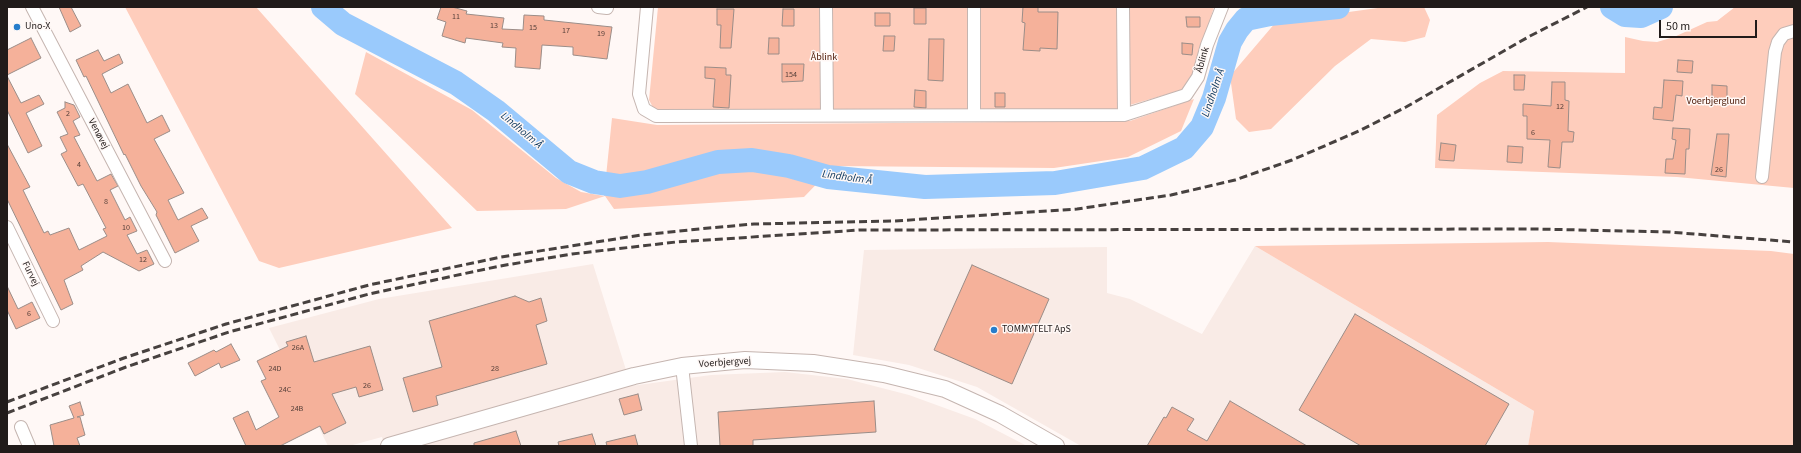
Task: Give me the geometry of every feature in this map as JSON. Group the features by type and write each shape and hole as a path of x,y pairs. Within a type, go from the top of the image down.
{"street":[{"name":"Venøvej","path":"32,7 165,261"},
{"name":"Åblink","path":"647,7 639,94 644,109 656,116 1124,115 1186,95 1198,77 1207,45 1222,7"},
{"path":"826,7 827,115"},
{"path":"974,7 974,115"},
{"path":"1123,7 1124,115"},
{"path":"1762,177 1775,52 1778,42 1784,34 1794,31"},
{"name":"Furvej","path":"7,227 53,322"},
{"name":"Voerbjergvej","path":"389,446 634,376 682,366 745,360 813,363 884,374 945,389 1000,414 1056,446"},
{"path":"682,366 692,446"},
{"path":"21,427 29,446"}],"shaded area":[{"path":"1255,246 1534,411 1528,446 1081,446 977,387 909,365 853,355 864,250 1107,247 1107,293 1130,299 1202,334"},
{"path":"593,264 631,386 711,375 785,372 847,379 909,395 975,419 1027,446 384,446 382,437 349,446 328,446 269,328 379,299"}],"green space":[{"path":"125,7 256,7 452,228 279,268 259,261"},
{"name":"Åblink","path":"658,7 1214,7 1189,88 1116,109 655,111 649,100"},
{"path":"1385,7 1424,7 1430,20 1425,37 1405,42 1371,39 1335,66 1271,129 1249,132 1236,119 1230,76 1276,22"},
{"name":"Voerbjerglund","path":"1735,7 1794,7 1794,188 1677,177 1435,168 1437,115 1480,83 1503,71 1625,73 1625,37 1657,42 1674,37 1707,22 1717,21"},
{"path":"366,52 472,110 556,178 581,192 604,196 612,118 657,125 1130,121 1194,99 1181,131 1128,157 1054,168 834,166 804,197 614,209 605,196 566,209 477,211 355,94"},
{"path":"1548,242 1771,251 1794,254 1794,446 1528,446 1534,411 1255,246"}],"building":[{"path":"59,7 71,7 81,26 70,32"},
{"path":"441,7 452,7 467,11 466,14 504,18 502,29 523,30 524,15 544,16 544,20 612,27 607,59 573,55 573,47 542,45 540,69 515,67 516,48 502,47 503,43 466,38 465,43 442,36 446,22 437,19"},
{"path":"1023,7 1038,7 1038,12 1058,12 1057,49 1040,48 1040,51 1023,50 1025,23 1022,22"},
{"path":"914,8 926,8 926,24 914,24"},
{"path":"717,9 734,9 731,48 720,48 721,25 717,25"},
{"path":"783,9 794,9 794,26 782,26"},
{"path":"875,13 890,13 890,26 875,26"},
{"path":"1186,17 1200,17 1200,27 1187,27"},
{"path":"884,36 895,36 894,51 883,51"},
{"path":"31,38 41,58 7,75 7,50"},
{"path":"769,38 779,38 779,54 768,54"},
{"path":"929,39 944,39 943,81 928,80"},
{"path":"1182,43 1193,44 1192,55 1182,54"},
{"path":"98,50 104,61 119,54 123,63 102,74 111,93 128,84 147,123 162,115 170,131 154,139 184,193 168,200 178,220 202,208 208,218 191,226 199,241 175,253 156,215 157,212 141,186 125,154 124,155 86,76 84,77 76,60"},
{"path":"1678,60 1693,61 1692,73 1677,72"},
{"path":"782,64 804,64 803,81 782,82"},
{"path":"705,67 726,68 726,75 731,75 729,108 713,107 715,79 705,78"},
{"path":"1514,75 1525,75 1524,90 1514,90"},
{"path":"7,76 21,103 39,95 44,104 26,113 42,146 28,153 7,110"},
{"path":"1664,80 1683,81 1682,96 1676,95 1673,121 1653,119 1654,107 1662,108"},
{"path":"1552,82 1565,82 1565,100 1569,101 1568,131 1574,132 1573,142 1562,142 1560,168 1548,167 1550,140 1527,139 1527,116 1523,116 1523,104 1551,106"},
{"path":"1712,85 1727,86 1727,99 1712,98"},
{"path":"915,90 926,91 926,108 914,107"},
{"path":"995,93 1005,93 1005,107 995,107"},
{"path":"65,102 74,105 80,117 73,121 80,135 74,137 97,181 111,174 118,186 110,190 125,220 130,217 137,231 127,235 137,254 147,250 154,264 139,271 103,252 81,266 83,270 64,280 73,304 61,310 7,199 7,144 30,187 23,190 44,233 48,231 50,235 69,228 79,250 107,236 103,229 106,228 83,184 78,186 61,154 67,151 60,137 68,134 57,112 65,108"},
{"path":"1673,128 1690,129 1689,149 1686,149 1685,174 1665,173 1666,159 1673,159 1676,140 1672,139"},
{"path":"1717,134 1729,134 1726,177 1711,175"},
{"path":"1441,143 1456,145 1454,161 1439,160"},
{"path":"1508,146 1523,147 1522,163 1507,162"},
{"path":"972,265 1049,299 1012,384 934,350"},
{"path":"7,286 18,309 32,302 40,318 16,329 7,310"},
{"path":"515,296 529,302 541,298 547,321 536,325 547,364 436,396 438,405 413,412 403,378 442,367 429,321"},
{"path":"1355,314 1509,404 1485,446 1361,446 1299,410"},
{"path":"306,336 314,362 370,346 383,390 359,397 356,387 332,394 346,423 324,434 320,426 280,446 246,446 233,418 248,411 256,430 279,417 261,381 266,379 257,361 288,346 286,342"},
{"path":"231,344 240,360 221,368 219,363 195,376 188,363 214,350 216,352"},
{"path":"638,394 642,410 624,415 619,399"},
{"path":"874,401 876,432 753,440 753,446 720,446 718,412"},
{"path":"1230,401 1307,446 1147,446 1164,417 1166,418 1172,407 1194,419 1187,430 1207,441"},
{"path":"80,402 84,415 77,417 80,417 85,435 77,438 80,446 54,446 50,425 74,418 69,406"},
{"path":"516,431 521,446 474,446 474,443"},
{"path":"592,434 596,446 559,446 558,442"},
{"path":"635,435 638,446 607,446 606,442"}],"waterway":[{"name":"Lindholm Å","path":"323,7 343,24 456,83 496,111 569,172 594,182 620,186 647,182 718,162 752,160 789,166 828,177 925,187 1055,183 1143,168 1184,148 1202,127 1214,98 1230,42 1246,19 1270,14 1338,7"},
{"name":"Lindholm Å","path":"1612,7 1625,15 1641,16 1661,7"}],"railway":[{"path":"7,402 124,358 226,324 369,285 501,257 641,235 754,224 894,221 1077,209 1171,195 1235,180 1292,160 1359,131 1406,107 1530,36 1587,7"},
{"path":"7,413 126,367 229,332 369,294 500,266 572,254 676,242 860,230 1536,229 1669,232 1794,242"}],"place":[{"name":"Uno-X","path":"17,27"},
{"name":"TOMMYTELT ApS","path":"994,330"}]}
